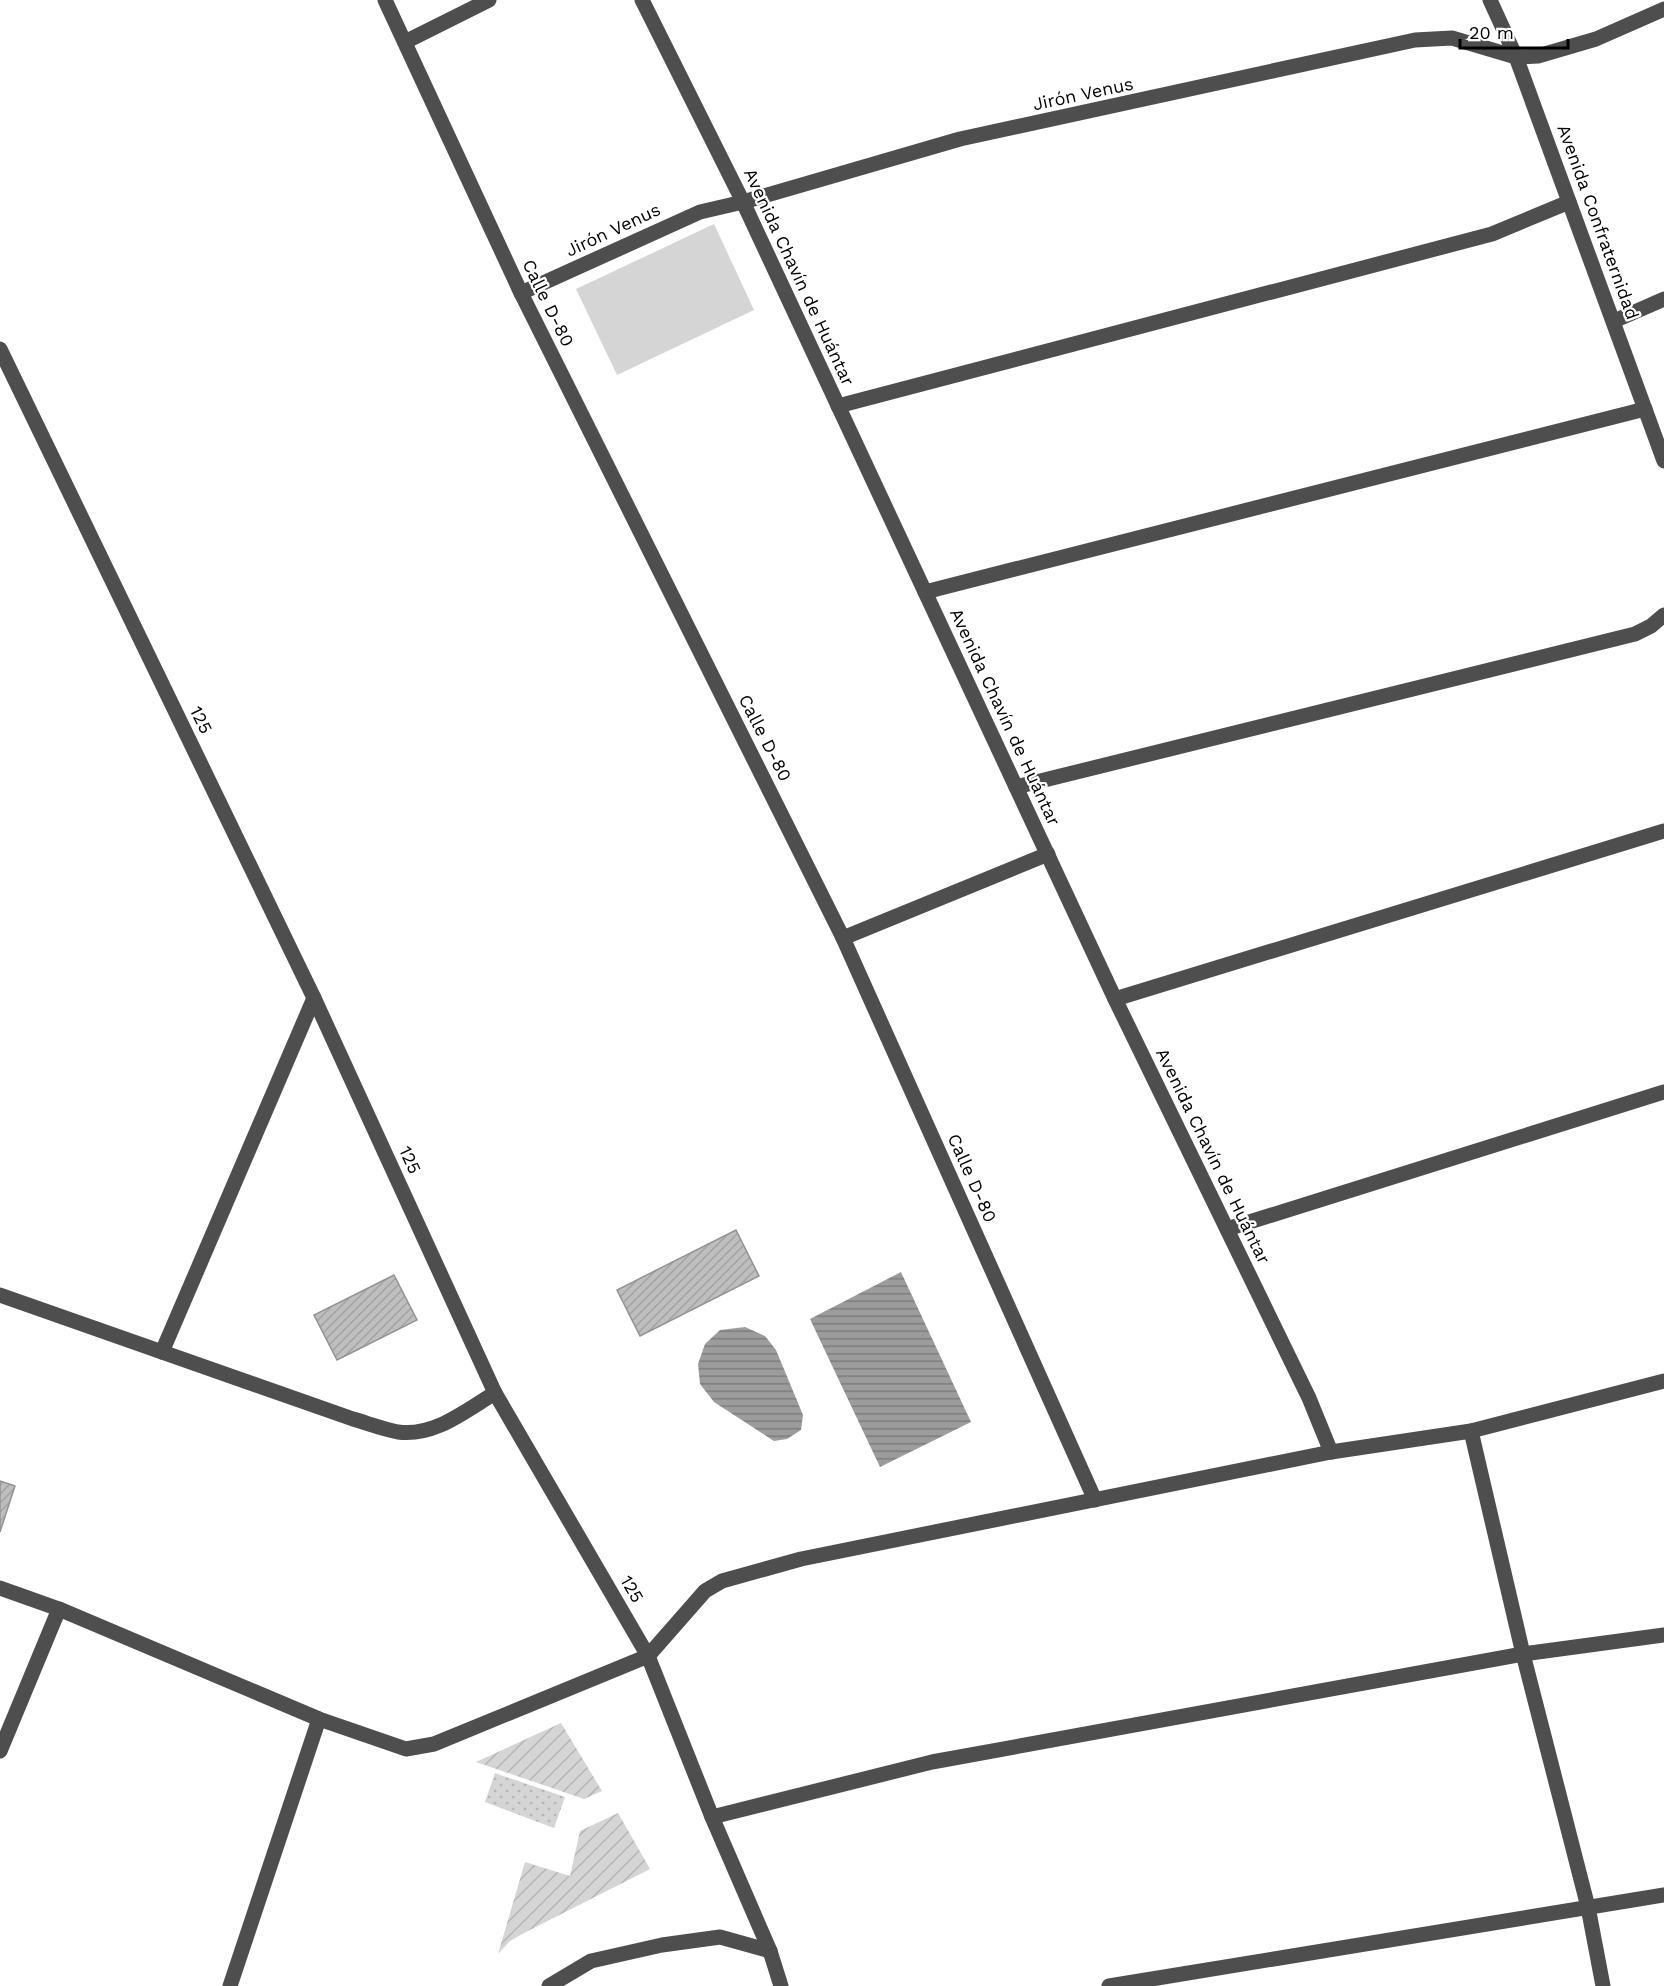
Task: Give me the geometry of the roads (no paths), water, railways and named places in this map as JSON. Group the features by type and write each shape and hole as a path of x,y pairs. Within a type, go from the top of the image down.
{"street":[{"name":"Calle D-80","path":"385,0 521,293 843,938 1095,1500"},
{"path":"405,42 489,0"},
{"name":"Avenida Chavín de Huántar","path":"642,0 743,202 1115,999 1309,1398 1331,1452"},
{"name":"Avenida Confraternidad","path":"1490,0 1516,57 1664,461"},
{"name":"Jirón Venus","path":"521,293 700,212 743,202 960,139 1415,40 1452,38 1516,57 1538,56 1596,39 1664,9"},
{"path":"838,406 1492,234 1569,201"},
{"path":"1614,321 1664,299"},
{"name":"125","path":"0,349 314,998 495,1393 648,1656 712,1817 770,1951 781,1986"},
{"path":"925,592 1645,409"},
{"path":"1016,787 1635,634 1651,626 1664,615"},
{"path":"1115,999 1664,831"},
{"path":"843,938 1048,854"},
{"path":"162,1352 314,998"},
{"path":"1227,1229 1664,1092"},
{"path":"0,1295 353,1419 398,1432 420,1432 442,1425 495,1393"},
{"path":"0,1588 59,1609 319,1719 406,1749 434,1744 648,1656 705,1592 722,1581 801,1559 1331,1452 1472,1431 1664,1381"},
{"path":"1472,1431 1522,1654 1588,1907 1603,1986"},
{"path":"0,1751 59,1609"},
{"path":"712,1817 932,1762 1522,1654 1664,1635"},
{"path":"230,1986 319,1719"},
{"path":"1109,1986 1664,1895"},
{"path":"549,1986 591,1961 662,1945 720,1937 770,1951"}]}
